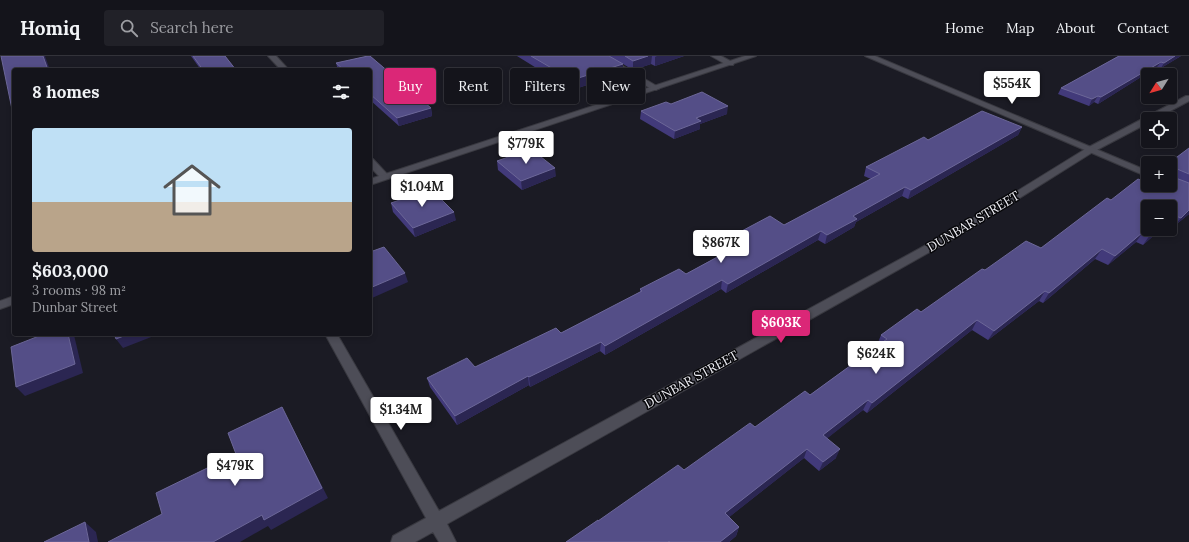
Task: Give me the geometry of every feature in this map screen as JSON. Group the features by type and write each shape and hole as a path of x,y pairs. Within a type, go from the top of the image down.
{"street":[{"path":"272,56 283,68"},
{"path":"601,56 656,88"},
{"path":"715,56 730,64"},
{"path":"372,181 752,56"},
{"path":"869,56 1141,171"},
{"name":"DUNBAR STREET","path":"1162,112 1189,98"},
{"name":"DUNBAR STREET","path":"399,542 963,229 1090,150 1141,123"},
{"path":"372,163 385,177"},
{"path":"0,305 12,301"},
{"path":"332,336 448,542"}],"building":[{"path":"1,56 43,56 47,68 12,68 12,109"},
{"path":"193,56 225,56 234,68 202,68"},
{"path":"370,56 384,68 384,104 426,104 431,108 397,118 372,96 372,68 342,68 336,63"},
{"path":"531,56 609,56 623,64 610,68 587,68 587,75 579,78 579,68 552,68"},
{"path":"625,56 648,56 633,61"},
{"path":"1119,56 1175,56 1164,63 1161,62 1151,68 1141,68 1141,74 1101,97 1098,96 1092,99 1061,88"},
{"path":"702,92 728,106 696,118 701,121 675,131 641,111 666,102 671,104"},
{"path":"982,111 1022,127 911,190 905,187 853,216 857,219 827,235 821,231 728,284 722,280 605,346 601,342 529,377 528,376 455,416 427,378 467,358 475,367 556,328 561,333 642,291 640,289 679,269 686,274 749,240 738,233 770,216 784,225 880,174 866,167 924,137 928,140"},
{"path":"1189,148 1189,174 1177,169 1177,157"},
{"path":"531,149 555,168 521,181 497,161"},
{"path":"1177,178 1189,183 1189,210 1181,218 1177,216 1177,200 1141,200 1141,234 1115,256 1102,249 1049,293 1045,291 994,331 977,320 872,403 868,400 823,435 840,449 823,462 807,449 725,513 739,527 720,542 566,542 678,465 684,470 750,423 755,427 805,391 810,395 887,339 881,335 917,309 921,312 982,269 985,270 1026,241 1041,248 1107,198 1111,200 1138,179 1141,180 1141,192 1177,192"},
{"path":"431,189 454,212 413,228 391,203"},
{"path":"384,247 405,273 372,287 372,251"},
{"path":"39,336 68,336 75,364 16,387 11,347"},
{"path":"115,336 124,336 116,339"},
{"path":"282,407 322,488 264,520 262,515 213,542 108,542 162,514 156,493 236,454 228,433"},
{"path":"85,522 89,542 44,542"}]}
